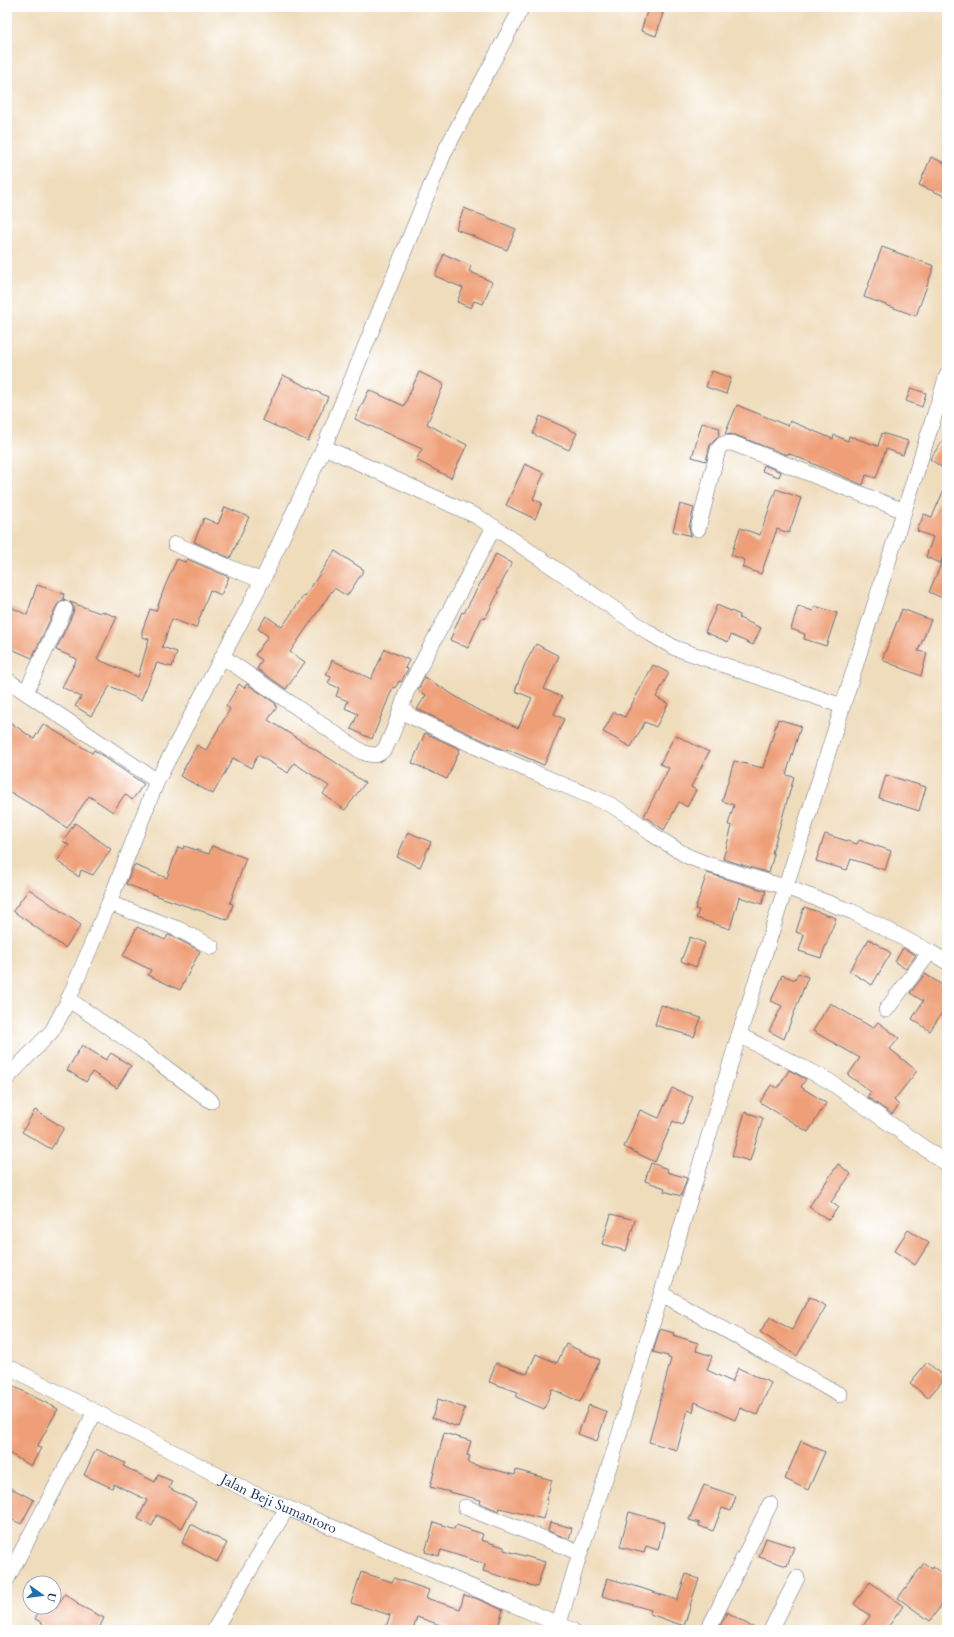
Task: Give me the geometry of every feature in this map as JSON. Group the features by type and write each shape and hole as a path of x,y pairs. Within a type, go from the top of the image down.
{"street":[{"path":"7,1078 52,1031 68,999 109,903 157,781 262,582 324,447 445,151 522,7"},
{"path":"563,1628 580,1553 613,1455 785,887 904,511 944,397 947,375"},
{"path":"698,529 718,450 721,444 726,443 732,443 904,511"},
{"path":"324,447 476,516 651,634 675,648 842,706"},
{"path":"223,658 362,752 370,755 380,753 386,748 406,693 494,527"},
{"path":"175,544 262,582"},
{"path":"26,692 66,609"},
{"path":"7,680 157,781"},
{"path":"402,707 410,716 500,758 611,805 629,816 652,834 687,856 706,864 785,887 853,912 947,962"},
{"path":"109,903 178,929 212,947"},
{"path":"886,1010 930,952"},
{"path":"68,999 139,1048 211,1101"},
{"path":"739,1035 829,1081 947,1164"},
{"path":"662,1294 840,1395"},
{"name":"Jalan Beji Sumantoro","path":"7,1366 248,1492 563,1628"},
{"path":"7,1579 95,1412"},
{"path":"708,1630 770,1504"},
{"path":"465,1507 580,1553"},
{"path":"214,1630 287,1508"},
{"path":"771,1630 797,1578"}],"building":[{"path":"648,8 663,13 656,36 641,31"},
{"path":"931,157 947,164 947,197 919,185"},
{"path":"464,208 516,229 507,250 456,229"},
{"path":"882,247 934,266 916,316 864,297"},
{"path":"444,254 471,266 469,271 492,282 483,304 474,301 471,308 457,302 463,288 435,276"},
{"path":"712,371 731,378 726,394 706,387"},
{"path":"419,372 444,384 427,424 467,445 451,478 416,460 422,449 355,419 369,390 404,406"},
{"path":"283,375 328,397 308,441 262,420"},
{"path":"911,388 926,393 922,407 906,401"},
{"path":"737,405 788,426 790,421 833,439 834,435 848,441 849,436 878,446 882,433 908,441 903,455 886,449 876,478 866,475 863,485 788,453 787,455 735,435 725,434"},
{"path":"540,416 577,433 569,450 533,434"},
{"path":"702,423 720,428 718,437 710,445 706,461 692,457"},
{"path":"947,434 947,471 930,459"},
{"path":"525,464 544,473 533,499 542,503 535,519 506,505"},
{"path":"764,465 781,472 779,477 762,471"},
{"path":"947,483 947,546 940,563 926,557 933,537 917,531 924,514 932,517"},
{"path":"776,489 801,498 789,533 777,529 761,574 742,567 745,560 731,555 740,528 760,535"},
{"path":"680,504 694,508 689,527 691,536 673,531"},
{"path":"225,507 249,517 230,558 194,542 204,518 218,524"},
{"path":"947,550 947,600 929,592"},
{"path":"335,551 364,570 347,596 334,588 290,652 305,662 286,689 257,669 262,660 255,655 268,636 258,629 266,616 282,627"},
{"path":"496,554 512,563 485,619 482,617 468,648 450,640 462,612 464,613"},
{"path":"177,559 185,562 187,559 229,577 221,595 210,590 196,628 172,619 162,647 177,652 172,667 157,663 141,700 110,686 91,716 75,706 81,697 62,687 77,659 56,650 73,613 74,608 70,602 100,613 101,611 117,617 97,659 138,677 149,639 142,637 142,631 150,609 156,611"},
{"path":"37,585 64,594 63,599 66,600 60,601 57,605 32,658 7,647 7,605 27,615"},
{"path":"717,605 740,615 739,618 761,628 753,645 731,635 728,642 705,632"},
{"path":"798,606 813,611 815,606 837,613 826,646 804,639 805,634 791,629"},
{"path":"902,609 931,620 918,651 927,653 921,676 882,660"},
{"path":"536,644 559,656 544,689 562,697 554,714 564,719 544,765 507,749 506,751 417,709 426,695 418,690 425,677 474,708 518,728 532,698 515,691 525,664"},
{"path":"385,649 409,660 405,668 408,669 401,682 399,681 395,688 393,687 372,739 351,729 358,714 345,708 348,701 336,696 339,688 328,683 331,677 326,675 332,660 371,679"},
{"path":"653,665 669,673 656,697 668,704 656,727 645,722 631,747 603,732 614,712 625,717"},
{"path":"239,684 244,688 247,684 276,704 275,706 277,707 268,720 335,762 365,783 345,810 323,794 329,786 294,763 288,773 258,755 251,768 233,758 213,794 180,776 197,745 206,750 230,709 226,706"},
{"path":"778,719 801,726 786,775 794,777 772,853 774,854 769,873 723,859 732,826 728,825 734,805 722,801 734,761 763,768"},
{"path":"7,720 34,739 43,724 92,753 94,750 144,784 132,800 125,794 113,812 89,796 67,828 7,790"},
{"path":"425,733 460,749 447,779 412,763"},
{"path":"675,735 709,752 691,787 696,790 687,807 679,802 664,830 644,816 669,768 660,764"},
{"path":"886,775 926,787 919,811 879,798"},
{"path":"75,823 111,849 93,875 81,870 79,877 57,861 69,845 63,841"},
{"path":"408,832 431,842 420,867 397,857"},
{"path":"825,834 857,844 859,840 891,851 885,870 851,859 847,870 816,861"},
{"path":"184,846 209,854 212,846 246,858 230,903 233,904 228,920 126,884 134,865 167,878 178,847 183,849"},
{"path":"707,873 766,891 762,904 739,897 730,929 696,918 699,910 695,909"},
{"path":"29,889 81,925 65,948 13,911"},
{"path":"804,907 836,918 821,958 799,951 804,935 796,932"},
{"path":"137,927 165,940 168,935 174,937 200,951 180,990 148,975 151,970 123,956"},
{"path":"690,937 705,943 696,967 681,961"},
{"path":"869,939 891,953 872,985 849,971"},
{"path":"903,948 916,955 906,969 895,962"},
{"path":"798,973 808,977 784,1039 769,1031 782,1006 771,1001 782,975 795,980"},
{"path":"925,974 947,988 947,1005 930,1031 912,1019 923,1001 910,993"},
{"path":"830,1003 873,1028 878,1022 899,1038 890,1049 917,1071 894,1100 899,1105 892,1114 867,1097 871,1092 848,1075 860,1058 813,1031"},
{"path":"661,1005 701,1018 694,1037 655,1025"},
{"path":"82,1045 106,1060 111,1053 131,1066 117,1088 92,1072 86,1082 67,1070"},
{"path":"789,1070 806,1079 801,1087 826,1103 808,1132 760,1102 771,1085 778,1088"},
{"path":"672,1088 693,1097 682,1125 673,1121 655,1162 624,1147 640,1110 659,1118"},
{"path":"35,1110 64,1128 51,1149 22,1132"},
{"path":"745,1112 763,1118 750,1161 732,1156"},
{"path":"651,1163 668,1169 667,1172 687,1178 681,1196 664,1191 665,1188 645,1181"},
{"path":"838,1164 851,1174 831,1202 838,1207 829,1220 809,1207"},
{"path":"611,1214 635,1220 626,1251 602,1244"},
{"path":"908,1230 929,1243 915,1265 894,1251"},
{"path":"809,1297 826,1306 797,1356 760,1332 770,1317 792,1330"},
{"path":"660,1329 698,1343 696,1351 712,1356 707,1370 732,1382 738,1368 771,1383 757,1415 740,1408 735,1420 695,1402 693,1412 688,1410 677,1450 649,1442 671,1359 668,1358 668,1356 653,1352"},
{"path":"566,1344 600,1360 580,1402 552,1389 544,1409 516,1397 518,1392 489,1382 496,1363 527,1374 536,1354 557,1363"},
{"path":"927,1362 945,1378 928,1398 910,1383"},
{"path":"7,1383 58,1409 37,1447 41,1448 31,1466 7,1452"},
{"path":"438,1399 465,1408 458,1427 432,1418"},
{"path":"589,1405 607,1412 597,1441 578,1434"},
{"path":"444,1433 471,1441 467,1455 470,1456 468,1463 515,1475 516,1470 552,1480 546,1500 548,1501 543,1519 500,1508 499,1511 480,1503 481,1500 430,1487"},
{"path":"801,1441 825,1452 808,1490 785,1479"},
{"path":"96,1449 125,1463 123,1466 155,1482 158,1475 172,1481 169,1488 196,1502 182,1528 157,1515 152,1526 138,1519 147,1500 114,1484 112,1488 84,1475"},
{"path":"704,1485 736,1496 731,1511 722,1508 713,1531 699,1526 700,1523 689,1520"},
{"path":"7,1486 34,1500 21,1524 7,1517"},
{"path":"629,1512 665,1522 658,1550 646,1546 644,1553 620,1547"},
{"path":"434,1522 454,1529 456,1525 483,1534 481,1540 504,1547 504,1550 545,1562 537,1587 483,1571 485,1564 441,1550 439,1556 425,1552"},
{"path":"550,1522 572,1528 569,1539 548,1531"},
{"path":"191,1524 227,1543 217,1562 182,1543"},
{"path":"766,1538 794,1547 787,1566 759,1557"},
{"path":"924,1563 932,1569 933,1567 947,1577 947,1597 930,1621 898,1598"},
{"path":"361,1572 392,1582 394,1578 429,1590 426,1598 460,1609 464,1595 475,1598 503,1610 497,1630 455,1630 417,1617 413,1630 385,1630 390,1615 351,1603"},
{"path":"686,1574 699,1579 684,1626 650,1614 651,1610 602,1596 607,1578 677,1600"},
{"path":"870,1582 903,1606 886,1630 860,1630 870,1616 854,1604"},
{"path":"65,1594 78,1603 77,1604 104,1618 98,1630 39,1630 43,1623 35,1619 37,1615 62,1615 62,1598"},
{"path":"727,1612 757,1630 718,1630"}]}
